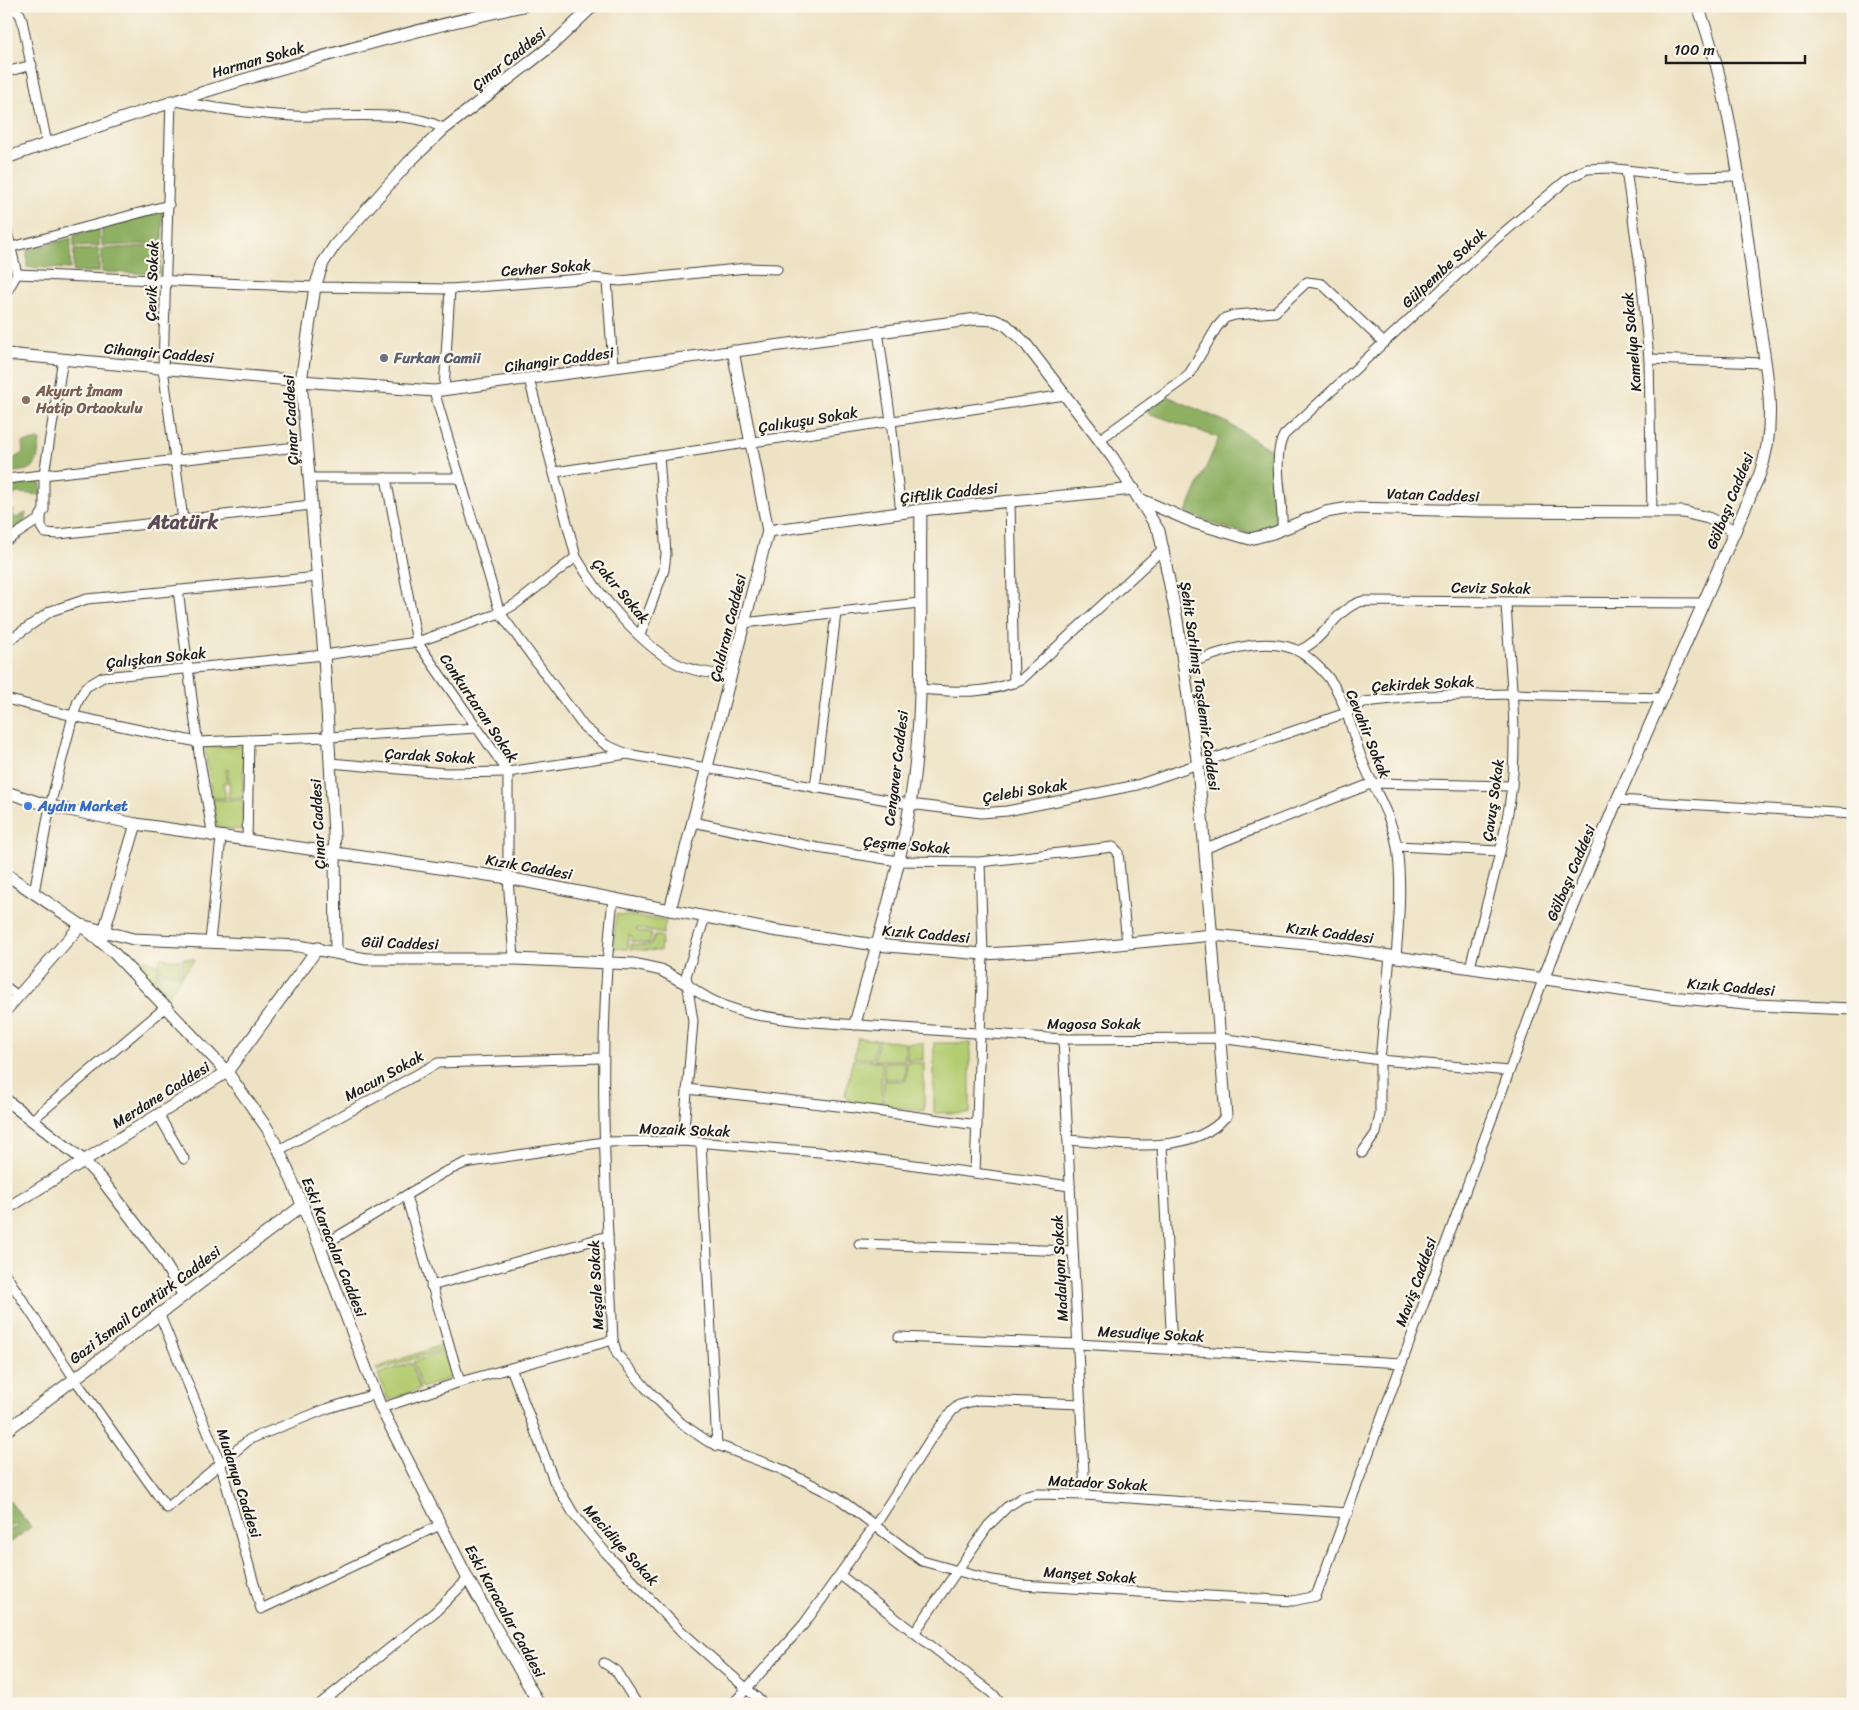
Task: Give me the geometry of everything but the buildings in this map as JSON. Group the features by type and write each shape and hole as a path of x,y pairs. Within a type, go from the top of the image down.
{"street":[{"path":"9,6 20,14 22,20 47,144"},
{"name":"Harman Sokak","path":"6,158 171,100 404,35 523,6"},
{"name":"Çınar Caddesi","path":"336,952 335,852 324,655 301,382 315,287 323,263 335,245 409,162 444,129 551,46 593,6"},
{"name":"Gölbaşı Caddesi","path":"1544,977 1618,800 1759,476 1766,454 1770,416 1740,176 1728,114 1698,6"},
{"path":"6,72 32,65"},
{"path":"171,100 293,116 366,116 419,120 444,129"},
{"name":"Çevik Sokak","path":"171,100 163,368 183,520"},
{"name":"Gülpembe Sokak","path":"1282,529 1283,504 1278,454 1280,442 1294,425 1499,236 1569,178 1586,169 1608,168 1695,177 1740,176"},
{"name":"Kamelya Sokak","path":"1626,170 1649,359 1652,512"},
{"path":"12,248 169,205"},
{"path":"6,227 17,274 6,293"},
{"name":"Cevher Sokak","path":"17,274 315,287 450,289 588,278 620,281 747,268 777,269"},
{"path":"607,280 613,367"},
{"path":"1099,440 1188,376 1217,327 1225,318 1235,315 1275,312 1307,282 1316,282 1384,343"},
{"path":"450,289 439,390 460,478 500,613 584,727 606,745 627,754"},
{"name":"Cihangir Caddesi","path":"6,354 301,382 439,390 878,331 977,319 994,320"},
{"name":"Şehit Satılmış Taşdemir Caddesi","path":"994,320 1016,333 1099,440 1134,489 1159,531 1164,548 1184,665 1198,766 1213,935 1218,1038 1226,1116"},
{"path":"878,331 891,421 901,513"},
{"name":"Çaldıran Caddesi","path":"670,910 768,531 733,351"},
{"path":"63,359 44,474 45,498 41,516 42,531 48,534 311,505"},
{"path":"1649,359 1764,363"},
{"name":"Çakır Sokak","path":"529,379 576,557 597,589 640,635 659,652 684,667 731,676"},
{"name":"Çalıkuşu Sokak","path":"555,472 1065,395"},
{"path":"6,479 306,446"},
{"path":"640,635 664,570 666,554 659,456"},
{"path":"309,478 460,478"},
{"name":"Cankurtaran Sokak","path":"386,478 417,642 508,772 508,878 514,960"},
{"name":"Çiftlik Caddesi","path":"768,531 921,510 1134,489"},
{"name":"Vatan Caddesi","path":"1140,499 1177,517 1238,537 1259,538 1326,512 1349,508 1694,514 1735,531"},
{"path":"1010,501 1014,683"},
{"name":"Cengaver Caddesi","path":"855,1024 898,861 910,804 920,689 921,510"},
{"path":"6,541 41,516"},
{"path":"920,689 981,692 1022,679 1164,548"},
{"name":"Çalışkan Sokak","path":"34,892 50,806 73,716 78,701 86,687 103,677 324,655 417,642 500,613 517,603 576,557"},
{"path":"7,642 51,611 74,602 98,596 318,578"},
{"path":"178,590 197,742 217,837 210,941"},
{"name":"Ceviz Sokak","path":"1298,651 1314,643 1347,606 1363,601 1703,603"},
{"path":"744,623 919,603"},
{"name":"Çavuş Sokak","path":"1470,967 1500,851 1512,786 1511,694 1506,603"},
{"path":"815,788 836,613"},
{"path":"1184,665 1234,649 1261,643 1298,651"},
{"name":"Cevahir Sokak","path":"1298,651 1332,683 1346,713 1362,761 1373,784 1396,846 1399,902 1380,1060 1378,1125 1372,1139 1362,1153"},
{"name":"Çekirdek Sokak","path":"1198,766 1346,713 1364,702 1422,696 1511,694 1662,698"},
{"path":"6,699 73,716 197,742 328,737 476,728"},
{"path":"246,841 249,740"},
{"name":"Çardak Sokak","path":"330,763 445,773 508,772 627,754 706,770"},
{"name":"Çelebi Sokak","path":"706,770 963,812 1007,811 1137,785 1198,766"},
{"path":"1206,848 1373,784 1512,786"},
{"name":"Kızık Caddesi","path":"6,792 50,806 136,824 508,878 772,930 876,945 983,954 1055,950 1213,935 1393,956 1544,977 1660,996 1756,1005 1853,1009"},
{"path":"1618,800 1853,814"},
{"name":"Çeşme Sokak","path":"693,822 818,848 898,861 980,862 1108,846 1113,847 1118,852 1127,943"},
{"path":"103,937 136,824"},
{"path":"1396,846 1500,851"},
{"path":"976,1173 983,954 980,862"},
{"name":"Eski Karacalar Caddesi","path":"6,874 81,925 103,937 227,1072 250,1102 279,1150 303,1205 375,1394 468,1579 540,1704"},
{"name":"Meşale Sokak","path":"613,898 606,962 602,1058 613,1340 617,1354 645,1387 698,1436 717,1446 781,1469 817,1486 849,1504 876,1524"},
{"path":"683,1141 693,1021 687,984 687,969 705,917"},
{"path":"6,1010 81,925"},
{"name":"Gül Caddesi","path":"103,937 318,948 366,959 606,962 660,970 687,984"},
{"name":"Merdane Caddesi","path":"8,1204 227,1072 318,948"},
{"name":"Maviş Caddesi","path":"1316,1596 1544,977"},
{"name":"Magosa Sokak","path":"687,984 704,998 732,1010 777,1019 1062,1039 1218,1038 1380,1060 1509,1071"},
{"path":"6,987 18,996"},
{"path":"32,1120 167,1006"},
{"name":"Madalyon Sokak","path":"1062,1039 1086,1495"},
{"name":"Macun Sokak","path":"279,1150 438,1063 602,1058"},
{"path":"687,1089 847,1107 977,1125"},
{"path":"6,1100 83,1160 131,1217 158,1253 183,1294"},
{"path":"158,1114 184,1159"},
{"path":"1068,1140 1162,1145 1208,1131 1226,1116"},
{"name":"Mozaik Sokak","path":"320,1247 443,1173 465,1163 604,1142 683,1141 819,1152 1070,1186"},
{"path":"701,1143 717,1446"},
{"path":"1162,1145 1172,1349"},
{"path":"406,1196 460,1382"},
{"name":"Gazi İsmail Cantürk Caddesi","path":"6,1431 183,1294 303,1205"},
{"path":"431,1286 608,1236"},
{"path":"859,1244 1073,1251"},
{"path":"6,1275 74,1378 167,1508 250,1439 326,1409 375,1394"},
{"name":"Mudanya Caddesi","path":"159,1313 220,1462 260,1608 440,1525"},
{"name":"Mesudiye Sokak","path":"899,1337 1078,1344 1402,1363"},
{"path":"382,1408 460,1382 613,1340"},
{"name":"Mecidiye Sokak","path":"510,1368 554,1481 575,1516 606,1553 681,1631 764,1704"},
{"path":"733,1704 804,1624 876,1524 944,1419 959,1405 978,1400 1081,1404"},
{"name":"Matador Sokak","path":"915,1632 988,1526 1015,1500 1037,1494 1086,1495 1348,1513"},
{"name":"Manşet Sokak","path":"876,1524 922,1561 987,1579 1021,1585 1293,1601 1316,1596"},
{"path":"840,1575 993,1694 1001,1704"},
{"path":"320,1704 436,1611 468,1579"},
{"path":"604,1663 616,1671 637,1704"}],"green space":[{"path":"163,212 162,243 102,246 102,228"},
{"path":"99,228 99,246 74,247 74,235"},
{"path":"71,238 70,269 27,267 27,250"},
{"path":"162,245 160,274 102,272 102,249"},
{"path":"99,249 99,272 73,272 74,250"},
{"path":"1167,396 1226,422 1274,452 1281,507 1275,526 1265,532 1238,531 1186,512 1219,438 1146,412"},
{"path":"40,440 36,463 33,467 24,471 6,473 6,463 23,453 22,443"},
{"path":"40,480 42,495 17,493 12,497 12,502 8,502 9,483"},
{"path":"9,509 13,510 12,514 16,518 26,513 24,522 15,529 6,519"},
{"path":"244,746 243,798 228,798 230,783 228,783 228,769 226,769 226,783 223,783 226,798 212,798 205,747"},
{"path":"213,800 243,800 243,830 217,828"},
{"path":"616,914 666,920 663,934 637,928 637,931 652,934 649,944 631,941 632,936 629,935 628,949 613,948"},
{"path":"655,935 662,937 660,951 631,949 631,944 650,946"},
{"path":"129,955 158,964 157,973 159,973 151,981 130,960"},
{"path":"160,958 180,960 179,973 159,971"},
{"path":"183,958 195,959 167,996 152,982 162,973 181,975"},
{"path":"858,1038 877,1040 872,1059 854,1057"},
{"path":"879,1040 905,1043 905,1060 874,1060"},
{"path":"907,1043 923,1043 923,1060 907,1060"},
{"path":"934,1043 970,1043 970,1113 934,1113"},
{"path":"853,1059 882,1062 881,1106 850,1102 845,1095"},
{"path":"884,1062 905,1062 905,1079 884,1079"},
{"path":"907,1062 924,1063 924,1111 883,1106 884,1081 906,1081"},
{"path":"441,1345 443,1349 377,1371 376,1368"},
{"path":"443,1351 453,1377 422,1388 413,1362"},
{"path":"411,1363 420,1389 388,1400 378,1374"},
{"path":"6,1497 31,1527 6,1546 9,1530 18,1527 18,1524 6,1528"}],"place":[{"name":"Furkan Camii","path":"384,358"},
{"name":"Akyurt İmam Hatip Ortaokulu","path":"26,400"},
{"name":"Aydın Market","path":"28,806"}],"district":[{"name":"Atatürk","path":"183,522"}]}
